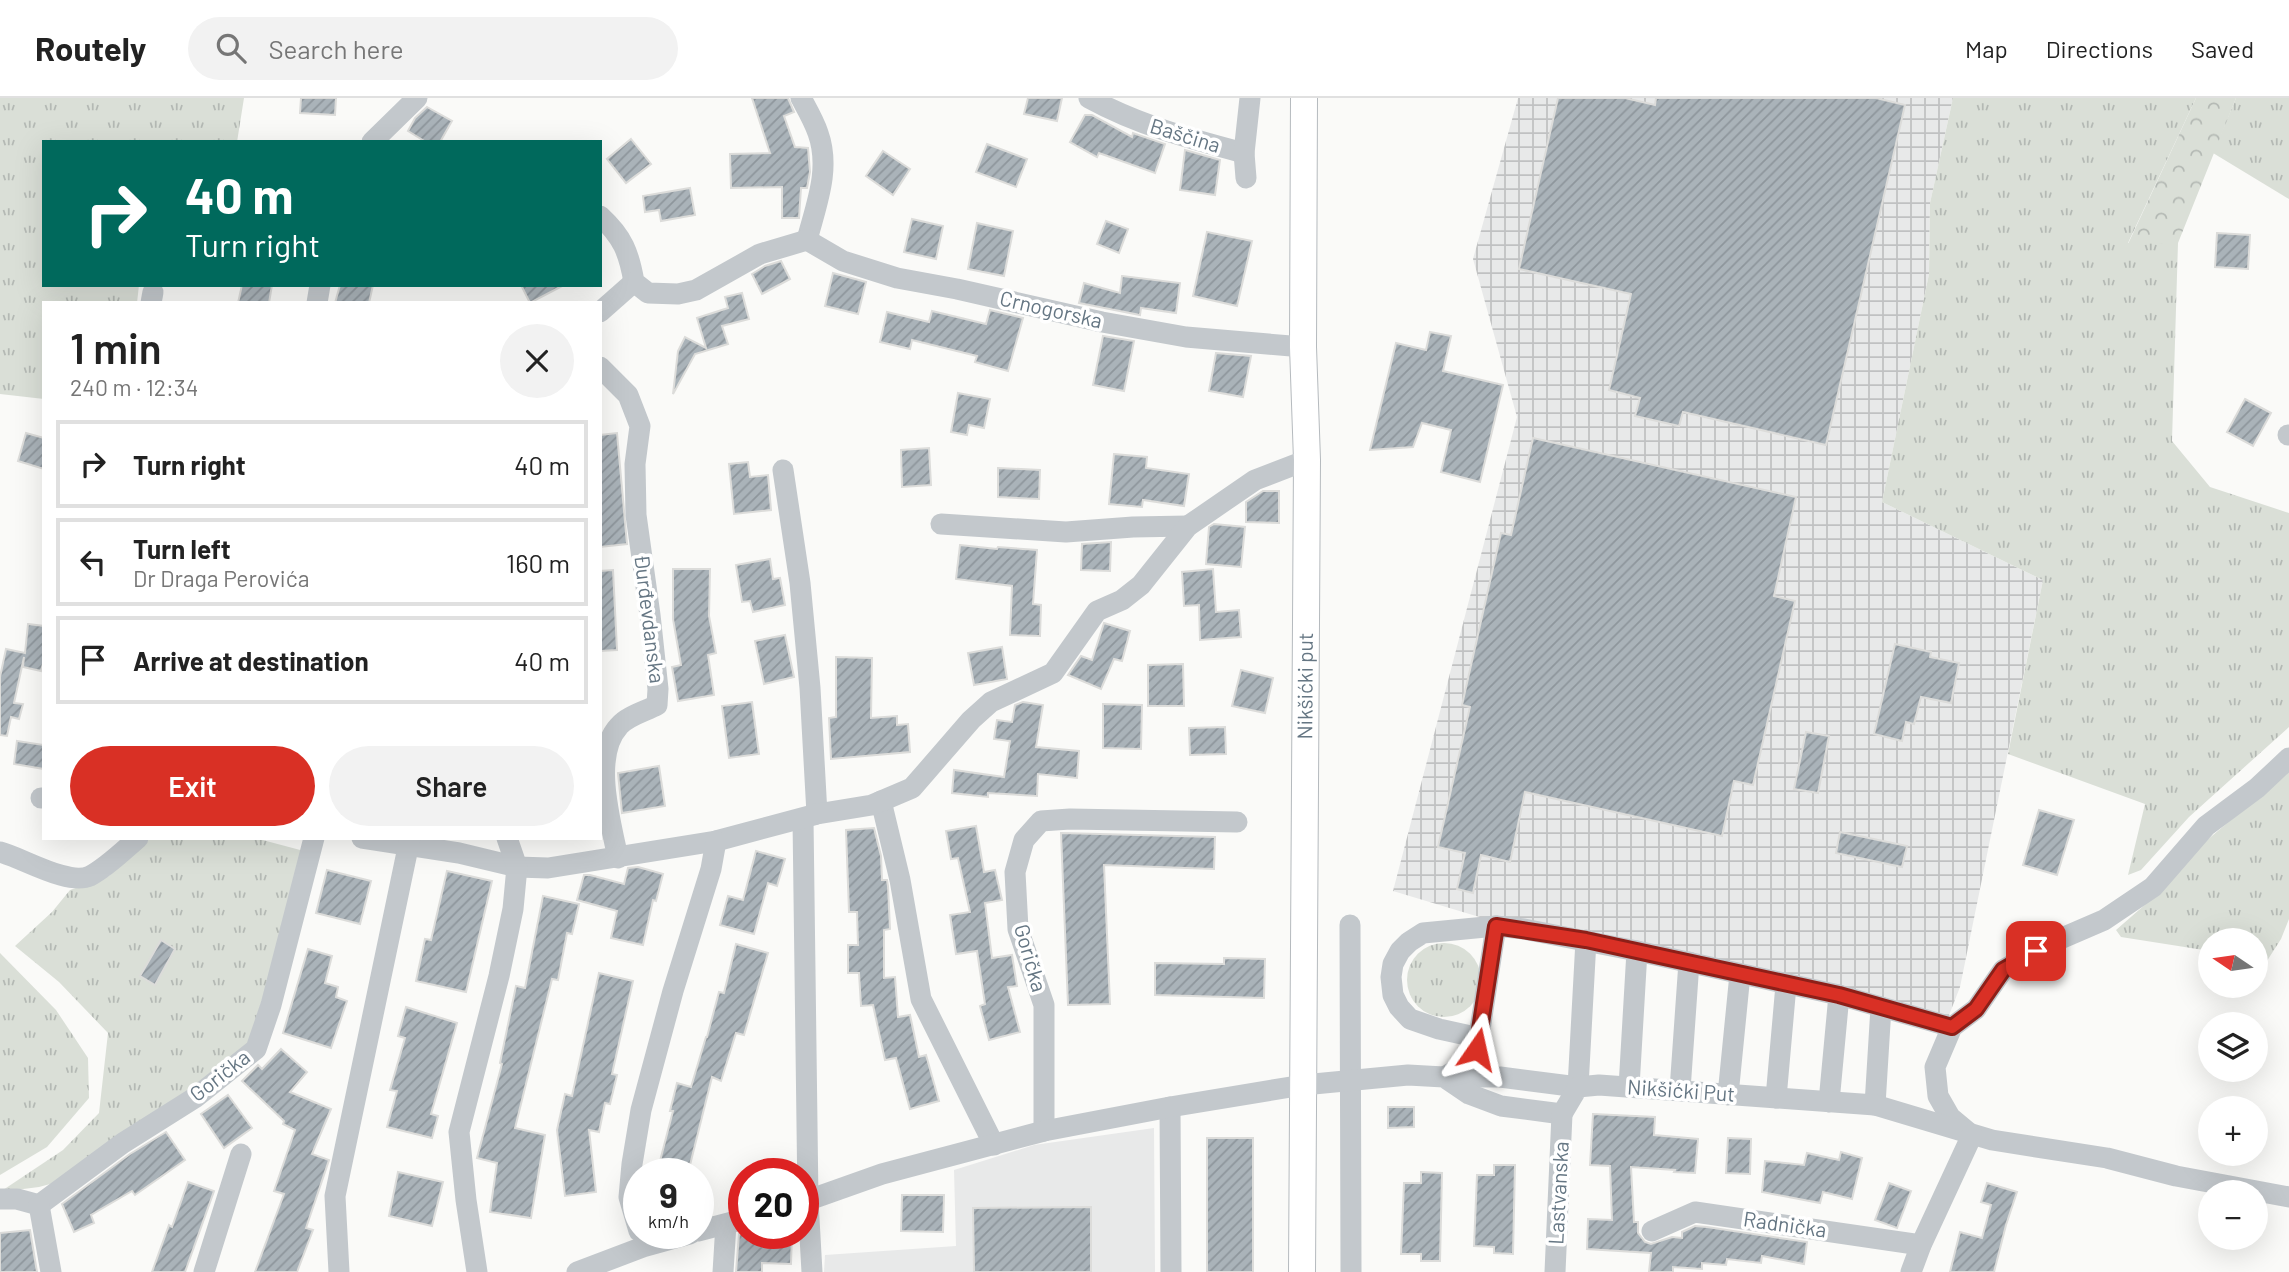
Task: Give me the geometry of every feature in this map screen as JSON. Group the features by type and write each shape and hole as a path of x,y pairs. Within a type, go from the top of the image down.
{"main road":[{"name":"Nikšićki put","path":"1301,1272 1307,460 1303,347 1304,98"}],"street":[{"path":"379,140 417,98"},
{"path":"602,218 615,230 629,254 634,282 648,293 678,294 696,290 760,254 807,240 823,180 824,158 818,133 801,98"},
{"name":"Baščina","path":"1089,98 1117,114 1171,133 1244,153"},
{"path":"1245,178 1244,153 1250,98"},
{"name":"Crnogorska","path":"807,240 844,261 897,278 1102,322 1186,337 1303,347"},
{"path":"602,310 634,282"},
{"name":"Đurđevdanska","path":"602,369 628,396 640,426 635,464 637,531 658,689 657,705 619,725 608,746 605,793 618,858"},
{"path":"386,840 410,842 517,867 548,868 716,841 810,817 872,805 912,788 971,720 991,702 1053,673 1097,611 1122,600 1141,585 1188,526 1255,480 1307,460"},
{"path":"783,470 800,583 810,688 806,1158"},
{"path":"941,524 1066,533 1133,527 1188,526"},
{"path":"1912,1272 1921,1245 1972,1135 1950,1117 1938,1096 1935,1068 1952,1027 1976,1009 2003,970 2053,942 2104,920 2153,887 2206,826 2256,788 2289,758"},
{"path":"881,801 900,880 920,999 994,1145"},
{"name":"Gorička","path":"1044,1131 1044,1005 1018,929 1015,872 1024,840 1041,821 1070,819 1237,822"},
{"path":"0,852 19,857 67,878 87,877 135,840"},
{"name":"Gorička","path":"39,1205 123,1143 196,1097 256,1049 271,1005 313,840"},
{"path":"477,1272 466,1200 460,1132 513,909 517,867 508,840"},
{"path":"633,1158 641,1110 673,991 711,869 716,841"},
{"path":"339,1272 335,1196 410,842"},
{"path":"1350,925 1351,1272"},
{"path":"1480,1038 1410,1019 1399,1007 1393,995 1393,964 1400,951 1423,933 1496,926 1586,940 1839,995 1952,1027"},
{"path":"1444,1077 1468,1063 1477,1049 1496,926"},
{"path":"819,1197 882,1174 1044,1131 1303,1086 1408,1075 1444,1077 1469,1094 1501,1106 1562,1114 1578,1087 1586,940"},
{"path":"1629,1087 1637,951"},
{"path":"1680,1090 1689,962"},
{"path":"1728,1095 1740,974"},
{"path":"1776,1098 1786,985"},
{"path":"1829,1102 1839,995"},
{"path":"1875,1105 1881,1007"},
{"name":"Nikšićki Put","path":"1444,1077 1500,1077 1578,1087 1680,1090 1875,1105 1972,1135 2107,1158 2176,1176 2289,1198"},
{"path":"1170,1107 1171,1272"},
{"name":"Lastvanska","path":"1555,1272 1562,1114"},
{"path":"204,1272 241,1154"},
{"path":"0,1199 17,1199 39,1205 51,1272"},
{"name":"Radnička","path":"1652,1231 1695,1212 1921,1245"},
{"path":"579,1272 623,1247"},
{"path":"723,1272 728,1249"},
{"path":"810,1249 812,1272"}],"shaded area":[{"path":"1518,98 1953,98 1930,203 1929,274 1882,502 2043,580 1960,987 1946,1023 1615,950 1476,916 1393,891 1517,417 1473,259"},
{"path":"1154,1128 1155,1272 824,1272 825,1255 956,1246 954,1170 1034,1145"}],"green space":[{"path":"0,98 244,98 237,140 42,140 42,287 139,287 137,301 42,301 42,399 0,394"},
{"path":"1953,98 2196,98 2128,243 2178,243 2172,441 2210,487 2289,513 2289,727 2189,817 2141,870 2128,875 2145,804 2008,754 2043,580 1882,502 1929,274 1930,203"},
{"path":"2196,98 2236,98 2178,243 2128,244"},
{"path":"2236,98 2289,98 2289,199 2213,153"},
{"path":"2289,771 2289,919 2281,939 2268,959 2268,928 2198,928 2198,949 2121,937 2116,930 2163,889 2200,846"},
{"path":"144,840 263,840 304,851 274,963 248,1043 175,1104 65,1180 39,1187 0,1192 63,1150 99,1113 108,1033 59,982 15,946 52,912 70,890 109,876","holes":["161,941 175,949 154,985 140,976"]},
{"path":"1437,943 1451,943 1465,949 1475,959 1481,980 1479,994 1465,1011 1451,1017 1437,1017 1423,1011 1413,1001 1407,987 1407,973 1413,959 1423,949"},
{"path":"0,953 56,1010 88,1058 89,1098 47,1147 0,1175"}],"building":[{"path":"301,98 336,98 335,115 300,113"},
{"path":"752,98 788,98 794,112 784,116 795,147 808,148 810,172 807,188 801,188 799,218 782,218 782,187 731,188 730,154 770,153"},
{"path":"1028,98 1062,98 1057,121 1024,114"},
{"path":"1558,98 1625,98 1655,105 1656,98 1876,98 1905,105 1826,445 1683,412 1679,426 1635,416 1640,398 1609,390 1631,294 1519,269"},
{"path":"427,107 452,121 441,140 423,140 408,131 415,118"},
{"path":"1085,115 1092,115 1132,137 1133,133 1165,144 1155,173 1099,153 1097,157 1070,142"},
{"path":"631,139 651,164 626,183 607,159"},
{"path":"987,144 1027,159 1016,187 976,172"},
{"path":"1185,150 1220,160 1215,195 1180,190"},
{"path":"883,151 910,169 893,195 866,176"},
{"path":"690,188 695,215 661,221 659,210 645,212 643,196"},
{"path":"912,219 943,226 936,259 904,252"},
{"path":"1106,221 1128,229 1119,253 1097,244"},
{"path":"977,223 1013,231 1004,276 968,269"},
{"path":"1207,232 1252,241 1237,306 1193,296"},
{"path":"2217,233 2250,235 2248,269 2215,267"},
{"path":"781,261 790,279 762,294 752,274"},
{"path":"833,273 866,282 858,314 825,306"},
{"path":"1122,276 1180,283 1176,313 1141,308 1140,315 1079,303 1084,283 1120,293"},
{"path":"242,287 272,287 269,301 238,301"},
{"path":"339,287 373,287 369,301 336,301"},
{"path":"522,287 560,287 534,301 529,301"},
{"path":"742,293 749,319 722,326 728,344 695,354 673,394 678,351 685,337 706,348 697,318 728,308 725,297"},
{"path":"990,310 1023,318 1008,371 975,362 977,356 912,340 910,349 880,342 887,312 929,322 932,311 986,324"},
{"path":"1430,332 1451,336 1443,371 1503,385 1480,482 1441,472 1451,430 1422,423 1413,447 1370,450 1396,343 1426,350"},
{"path":"1103,336 1134,341 1124,391 1093,385"},
{"path":"1216,353 1251,356 1243,397 1209,391"},
{"path":"958,393 990,399 984,428 969,425 967,435 951,432"},
{"path":"2245,399 2271,413 2253,446 2227,432"},
{"path":"26,433 42,437 42,468 18,461"},
{"path":"617,433 627,544 602,547 602,435"},
{"path":"1533,438 1796,497 1774,596 1795,601 1753,785 1734,781 1722,836 1525,792 1510,862 1481,855 1473,893 1457,889 1465,853 1438,847 1470,707 1462,705 1501,533 1511,535"},
{"path":"929,448 931,485 902,487 901,450"},
{"path":"1114,454 1147,457 1146,468 1189,474 1184,506 1143,500 1142,507 1109,504"},
{"path":"748,462 750,477 768,475 771,510 734,514 729,464"},
{"path":"998,468 1040,470 1039,499 998,497"},
{"path":"1263,491 1279,491 1279,523 1246,522 1246,502"},
{"path":"1214,524 1245,527 1241,567 1206,564 1209,527"},
{"path":"1111,542 1110,571 1081,570 1082,544"},
{"path":"960,545 1037,550 1033,604 1041,605 1040,636 1010,635 1012,586 956,579"},
{"path":"770,559 773,579 780,578 785,605 753,612 750,601 742,602 736,565"},
{"path":"673,569 710,569 709,616 716,653 708,655 714,695 678,701 672,667 681,665 673,619"},
{"path":"1213,569 1216,612 1239,610 1241,637 1200,640 1199,605 1184,606 1182,572"},
{"path":"613,570 617,650 602,651 602,571"},
{"path":"1104,623 1130,631 1122,661 1114,659 1101,689 1068,675 1081,656 1092,660"},
{"path":"28,624 42,626 41,671 23,667 24,657 14,703 23,704 19,719 11,717 7,736 0,735 0,677 6,649 25,653"},
{"path":"785,635 794,677 764,684 755,641"},
{"path":"1895,644 1931,652 1930,657 1959,663 1951,703 1921,697 1914,724 1906,722 1902,741 1874,734"},
{"path":"1002,647 1007,679 974,685 968,653"},
{"path":"836,657 872,658 871,718 897,716 897,725 908,724 910,752 831,759 829,718 836,717"},
{"path":"1183,664 1184,706 1148,706 1148,665"},
{"path":"1241,670 1273,678 1265,713 1232,706"},
{"path":"752,702 759,754 729,758 722,706"},
{"path":"1023,702 1043,705 1036,747 1079,751 1077,778 1038,774 1037,796 988,793 988,797 952,793 954,770 1004,777 1010,741 994,739 997,720 1012,722 1015,705"},
{"path":"1103,704 1142,705 1141,749 1103,748"},
{"path":"1225,727 1226,754 1190,755 1189,728"},
{"path":"1806,732 1829,736 1818,793 1794,789"},
{"path":"17,741 42,745 42,769 14,764"},
{"path":"659,766 665,806 622,813 618,773"},
{"path":"2039,810 2074,820 2057,875 2023,865"},
{"path":"976,826 984,872 995,870 1002,900 985,903 992,958 1012,955 1017,986 1008,987 1020,1032 989,1040 980,1006 985,1004 977,951 956,954 950,915 970,912 958,858 951,859 946,831"},
{"path":"874,828 881,856 882,880 887,880 888,886 890,929 884,930 884,978 895,977 898,1017 910,1015 919,1057 926,1055 939,1101 910,1109 896,1058 885,1060 873,1005 861,1006 859,973 848,973 848,945 858,945 857,912 849,912 846,830"},
{"path":"1840,832 1907,846 1902,867 1836,853"},
{"path":"1061,833 1215,837 1214,869 1104,865 1110,1004 1068,1005"},
{"path":"756,851 785,859 777,886 768,883 754,934 720,925 728,896 743,900"},
{"path":"638,867 663,874 656,901 653,900 643,945 611,938 617,911 577,900 584,875 624,884 628,868"},
{"path":"327,870 371,881 360,924 316,913"},
{"path":"447,871 492,881 466,992 416,981 425,939 431,940"},
{"path":"543,896 579,904 572,934 567,933 558,980 552,979 515,1128 545,1135 531,1218 490,1212 497,1163 477,1158 502,1064 500,1063 516,986 525,988"},
{"path":"161,940 175,949 155,985 140,976"},
{"path":"736,944 768,953 744,1035 736,1033 721,1081 712,1077 692,1158 661,1158 677,1083 691,1087 719,992 724,993"},
{"path":"308,949 332,956 325,983 338,987 336,997 347,1001 331,1048 283,1033"},
{"path":"1224,958 1265,959 1264,998 1155,995 1155,963 1224,964"},
{"path":"599,973 633,981 612,1074 617,1075 610,1104 605,1103 599,1132 589,1130 596,1192 565,1196 557,1130 565,1094 572,1096"},
{"path":"406,1007 457,1023 431,1114 438,1116 432,1138 387,1127 397,1091 390,1090 405,1038 398,1036"},
{"path":"281,1049 307,1072 290,1092 331,1109 312,1154 329,1160 306,1228 313,1230 297,1272 255,1272 284,1194 274,1191 295,1130 283,1124 284,1121 242,1081 258,1065 262,1069"},
{"path":"228,1095 252,1128 224,1148 201,1114"},
{"path":"1388,1107 1414,1107 1414,1127 1388,1128"},
{"path":"1593,1114 1655,1117 1654,1135 1698,1139 1695,1173 1631,1167 1634,1222 1638,1222 1638,1233 1645,1242 1651,1244 1672,1237 1682,1238 1682,1232 1695,1226 1707,1227 1807,1242 1804,1264 1762,1256 1761,1263 1727,1259 1726,1265 1702,1263 1702,1269 1673,1267 1673,1272 1649,1272 1651,1253 1587,1249 1588,1219 1612,1220 1610,1166 1590,1165"},
{"path":"166,1132 185,1160 135,1195 132,1191 91,1215 94,1223 74,1232 62,1204 130,1154"},
{"path":"1207,1138 1253,1138 1253,1272 1207,1272"},
{"path":"1728,1138 1751,1139 1750,1174 1726,1173"},
{"path":"1841,1152 1862,1158 1852,1199 1823,1192 1820,1203 1762,1192 1765,1161 1804,1165 1807,1153 1839,1160"},
{"path":"1494,1165 1515,1165 1513,1254 1494,1253 1494,1247 1474,1246 1477,1175 1494,1175"},
{"path":"398,1172 443,1182 432,1226 389,1216"},
{"path":"1421,1172 1442,1173 1440,1261 1421,1261 1421,1254 1401,1254 1404,1183 1421,1183"},
{"path":"188,1182 214,1191 185,1272 152,1272 169,1225 172,1227"},
{"path":"1889,1183 1911,1191 1897,1228 1875,1220"},
{"path":"1987,1183 2017,1192 1994,1272 1950,1272 1960,1232 1982,1238 1991,1205 1981,1202"},
{"path":"902,1195 944,1195 943,1232 901,1231"},
{"path":"1091,1207 1091,1272 974,1272 973,1208"},
{"path":"30,1230 37,1272 0,1272 0,1233"},
{"path":"738,1249 792,1249 791,1264 762,1263 762,1272 736,1272"}],"route":[{"path":"1477,1049 1496,926 1586,940 1839,995 1952,1027 1976,1009 2003,970 2036,951"}]}
